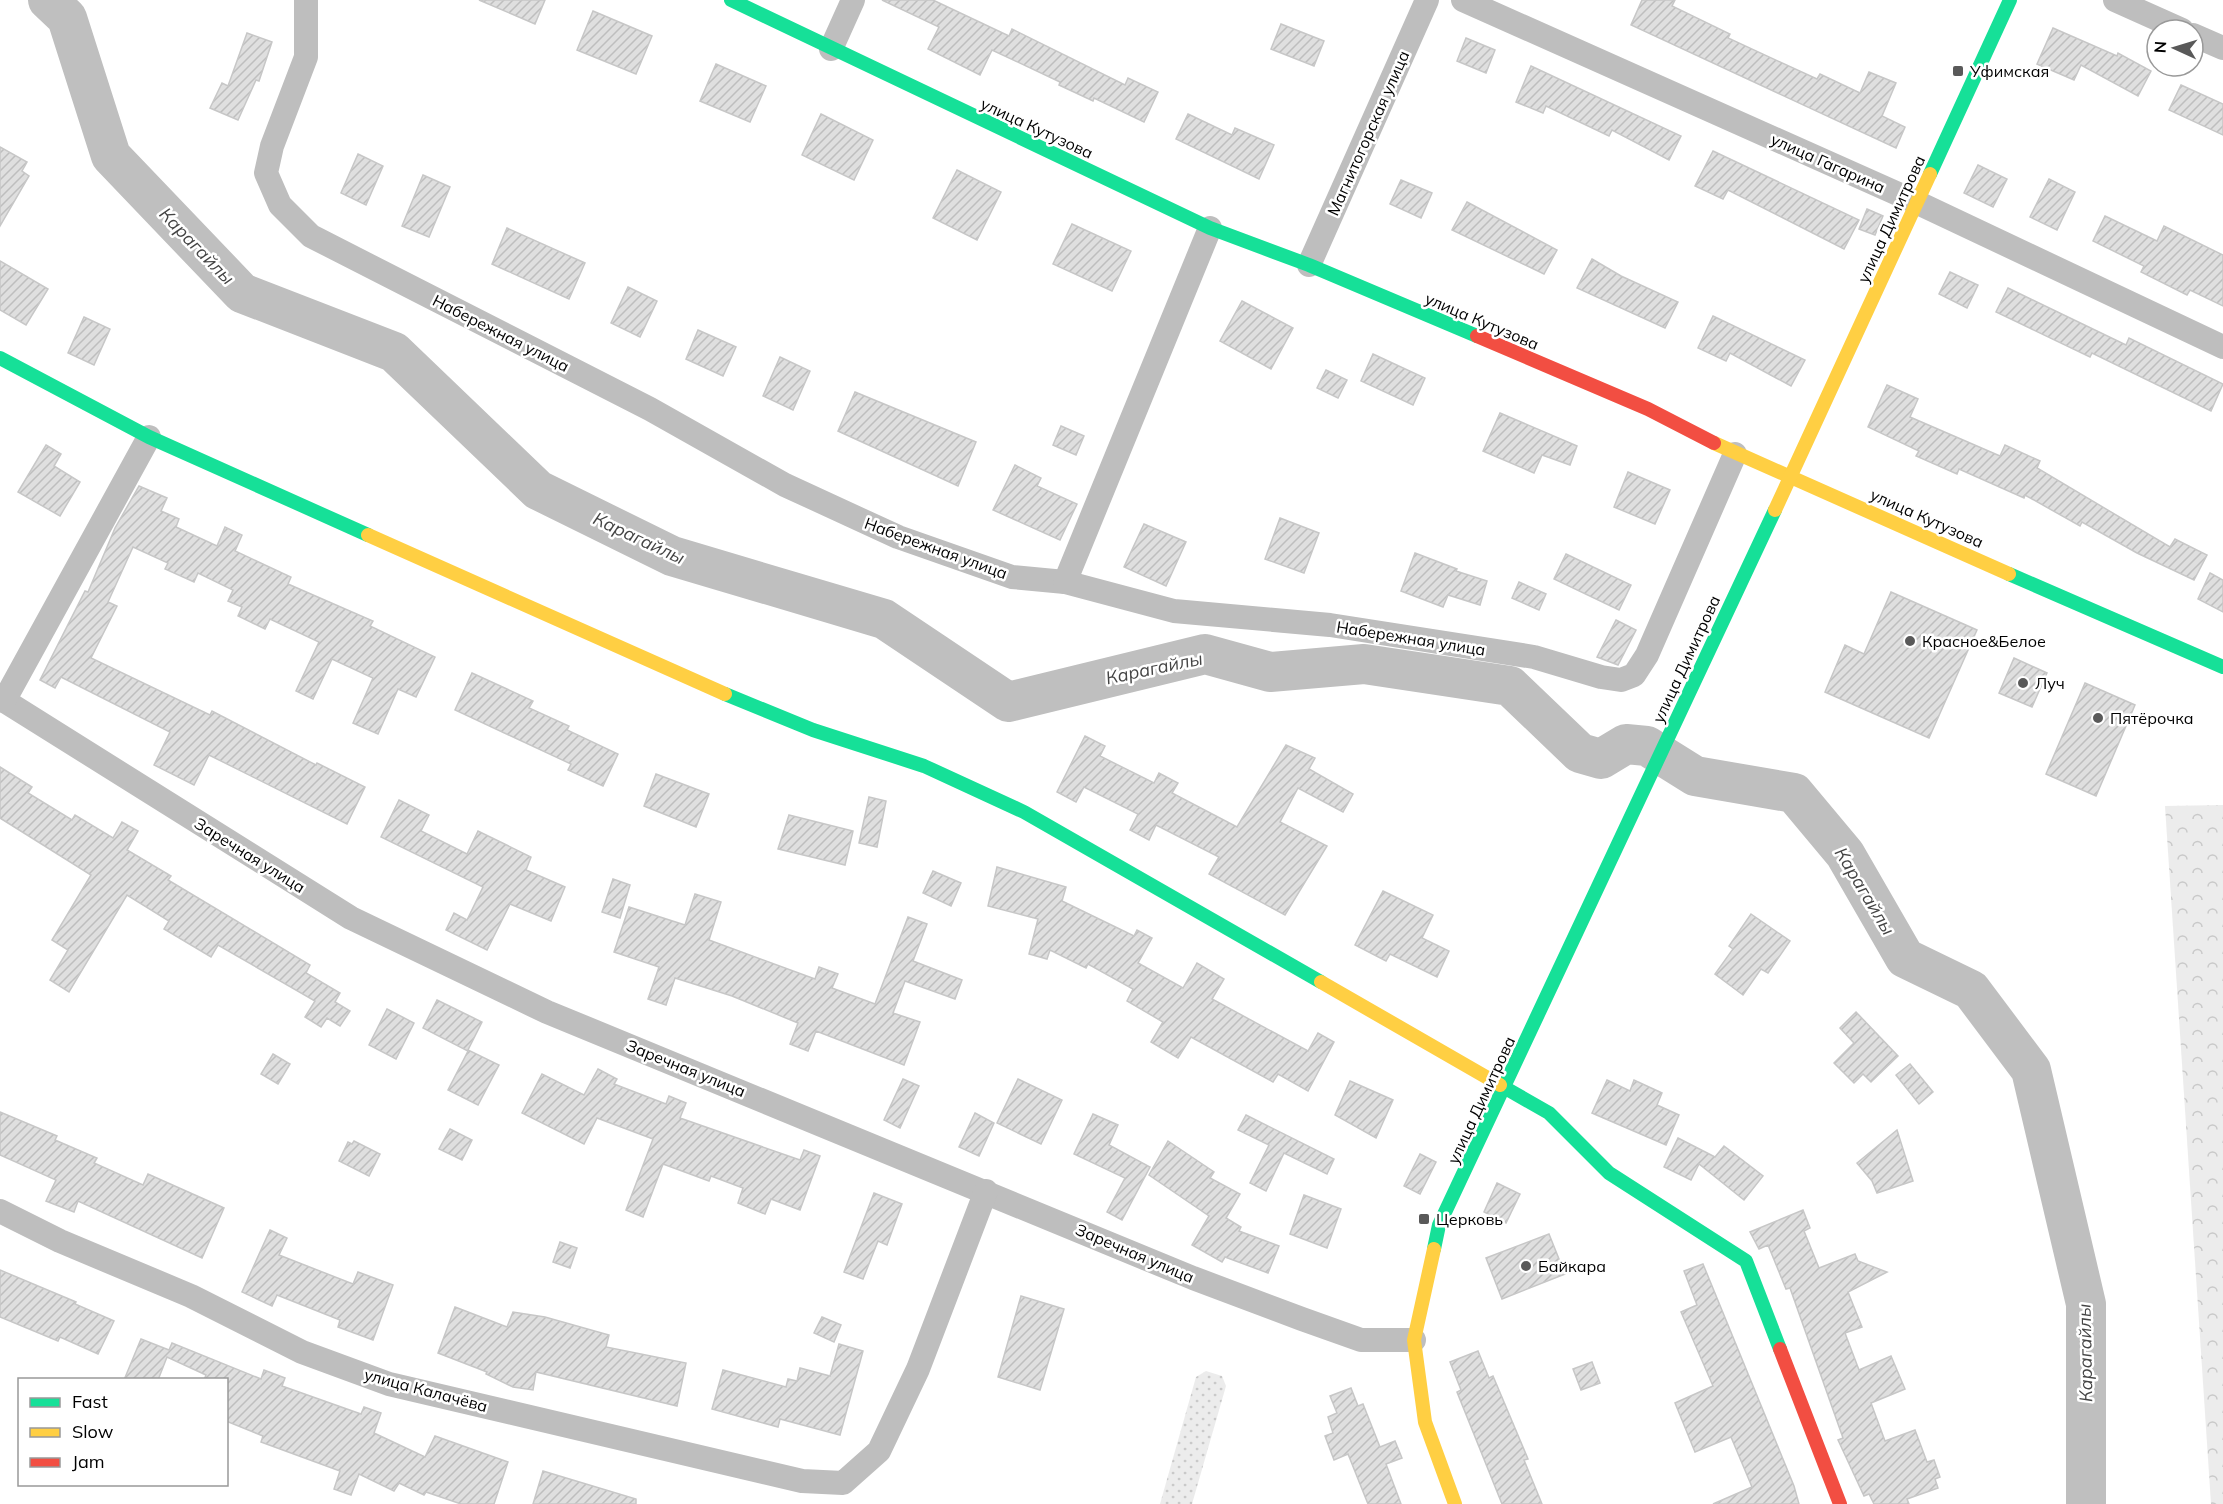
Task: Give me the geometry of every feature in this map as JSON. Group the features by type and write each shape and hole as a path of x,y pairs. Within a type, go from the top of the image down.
{"main road":[{"name":"улица Кутузова","path":"731,0 1210,228 1309,265 1648,409 1735,454 1791,476 2223,667"},
{"name":"улица Димитрова","path":"1455,1504 1425,1422 1414,1340 1439,1225 1505,1089 1791,476 2010,0"},
{"path":"0,358 29,376 149,437 681,676 813,730 924,766 1024,812 1549,1113 1609,1173 1746,1261 1840,1504"}],"street":[{"name":"Набережная улица","path":"306,0 306,57 272,146 266,173 280,205 310,236 650,409 785,485 919,545 1012,577 1065,582 1174,611 1353,629 1534,657 1601,677 1622,680 1634,675 1647,655 1735,454"},
{"path":"831,49 853,0"},
{"name":"Магнитогорская улица","path":"1309,265 1427,0"},
{"name":"улица Гагарина","path":"1463,0 1916,202 2223,347"},
{"path":"2115,0 2155,18"},
{"path":"2205,40 2223,48"},
{"path":"1065,582 1210,228"},
{"path":"2,700 149,437"},
{"name":"Заречная улица","path":"2,700 351,918 547,1012 1193,1278 1361,1340 1414,1340"},
{"name":"улица Калачёва","path":"0,1211 60,1241 191,1296 302,1352 390,1384 802,1481 843,1483 879,1451 918,1369 986,1191"}],"green space":[{"path":"2223,805 2223,1504 2211,1504 2165,806"},
{"path":"1206,1371 1222,1376 1226,1386 1192,1504 1160,1504 1196,1377"}],"building":[{"path":"479,0 545,0 535,24"},
{"path":"882,0 933,0 1009,36 1012,29 1125,85 1128,78 1158,92 1144,122 1094,98 1093,101 1059,85 1060,82 992,50 980,75 928,49 939,27"},
{"path":"1642,0 1675,0 1672,6 1730,34 1728,38 1817,79 1820,74 1860,93 1869,72 1896,83 1882,116 1905,127 1896,148 1631,25"},
{"path":"593,11 652,36 636,74 577,50"},
{"path":"1281,24 1324,41 1314,66 1271,49"},
{"path":"2053,28 2117,56 2118,53 2145,68 2145,78 2147,78 2138,96 2081,65 2074,80 2037,64"},
{"path":"247,33 272,42 259,81 256,80 238,120 210,108 222,83 228,86"},
{"path":"1466,38 1495,50 1486,73 1457,61"},
{"path":"716,64 766,86 750,122 700,101"},
{"path":"1531,66 1681,136 1669,160 1612,130 1609,136 1546,106 1543,113 1516,102"},
{"path":"2181,85 2223,104 2223,135 2169,110"},
{"path":"821,114 873,140 854,180 802,155"},
{"path":"1188,114 1232,135 1235,128 1274,145 1259,179 1176,139"},
{"path":"0,147 27,162 22,171 29,176 0,226"},
{"path":"1713,151 1859,220 1844,249 1728,190 1723,199 1695,186"},
{"path":"358,154 383,166 366,205 341,193"},
{"path":"1978,165 2007,179 1993,207 1964,193"},
{"path":"957,170 1001,192 977,240 933,218"},
{"path":"423,175 450,187 429,237 402,226"},
{"path":"2049,179 2075,192 2057,230 2030,217"},
{"path":"1401,180 1432,193 1421,218 1390,204"},
{"path":"1467,202 1557,250 1544,274 1452,230"},
{"path":"1867,209 1883,216 1875,235 1859,229"},
{"path":"2105,216 2157,241 2164,226 2223,255 2223,306 2190,290 2187,295 2141,272 2144,266 2093,241"},
{"path":"1072,224 1131,251 1112,291 1053,264"},
{"path":"507,228 585,263 569,299 492,264"},
{"path":"1592,259 1621,276 1678,302 1665,328 1577,288"},
{"path":"0,261 48,289 26,325 0,310"},
{"path":"1950,272 1978,285 1967,308 1939,294"},
{"path":"628,287 657,301 640,337 611,323"},
{"path":"2008,288 2126,345 2129,338 2223,384 2211,411 2092,353 2090,357 1996,312"},
{"path":"1242,301 1293,328 1271,369 1220,341"},
{"path":"1713,316 1805,360 1791,386 1730,353 1726,361 1698,348"},
{"path":"84,317 110,329 94,365 68,353"},
{"path":"698,330 736,347 723,376 686,359"},
{"path":"1373,354 1425,378 1413,405 1361,381"},
{"path":"780,357 810,371 793,410 763,396"},
{"path":"1326,370 1347,380 1338,398 1317,388"},
{"path":"1887,385 1918,399 1910,417 2000,456 2005,445 2040,461 2037,468 2170,547 2175,539 2207,555 2194,580 2137,553 2082,522 2080,526 2025,495 2024,498 1959,469 1957,474 1916,456 1919,451 1868,427"},
{"path":"855,392 976,442 958,486 838,431"},
{"path":"1500,413 1577,446 1570,465 1542,455 1534,473 1483,451"},
{"path":"1061,426 1084,436 1076,455 1053,445"},
{"path":"46,445 61,454 54,466 80,482 60,516 18,492"},
{"path":"1015,465 1041,478 1037,486 1077,504 1060,540 993,510"},
{"path":"1628,472 1670,490 1655,524 1614,507"},
{"path":"139,486 167,498 161,511 179,519 176,527 217,546 225,527 242,535 235,551 291,577 288,584 373,621 370,626 435,657 416,697 398,689 378,734 353,723 373,678 332,659 313,699 296,691 319,642 270,619 265,629 238,616 242,607 228,601 233,590 198,573 194,582 165,569 168,563 133,547 108,602 117,606 91,658 210,715 212,711 316,765 317,763 365,787 347,824 209,755 194,785 154,765 170,732 61,677 55,688 40,680 85,591 88,592 115,528"},
{"path":"1280,518 1319,533 1304,573 1265,559"},
{"path":"1144,524 1186,542 1166,586 1124,567"},
{"path":"1415,553 1457,569 1456,571 1487,581 1480,605 1448,595 1443,607 1401,591"},
{"path":"1566,554 1631,585 1619,610 1554,579"},
{"path":"2210,573 2223,580 2223,612 2198,599"},
{"path":"1519,582 1546,594 1539,610 1512,598"},
{"path":"1891,592 1977,630 1929,738 1825,692 1845,645 1864,654"},
{"path":"1616,620 1636,630 1618,665 1597,657"},
{"name":"Луч","path":"2014,658 2047,673 2032,707 1999,693"},
{"path":"472,673 533,701 529,708 569,726 567,730 618,754 603,786 568,770 571,764 455,710"},
{"path":"2085,683 2135,705 2096,796 2046,774"},
{"path":"1085,736 1105,746 1100,756 1154,783 1159,773 1178,783 1172,793 1237,827 1286,745 1315,758 1309,769 1353,794 1343,812 1298,788 1280,822 1327,846 1285,915 1209,874 1219,857 1156,825 1149,840 1130,830 1138,814 1084,787 1076,802 1057,792"},
{"path":"0,767 32,787 28,793 72,820 75,815 113,838 122,822 138,831 127,850 171,876 168,880 310,965 306,973 340,993 335,1002 350,1011 340,1026 327,1018 321,1027 305,1017 315,1001 218,945 211,957 164,929 169,921 127,895 69,992 50,980 68,950 52,940 91,875 0,818"},
{"path":"656,774 709,794 696,827 644,806"},
{"path":"869,797 886,801 877,847 859,843"},
{"path":"399,800 429,815 421,831 467,854 478,831 531,857 526,870 565,887 551,921 510,904 487,950 446,930 454,913 467,920 483,887 381,837"},
{"path":"789,815 853,831 845,865 778,849"},
{"path":"997,867 1066,887 1062,901 1134,936 1137,930 1152,938 1138,963 1183,988 1197,963 1224,979 1212,999 1308,1051 1318,1033 1334,1042 1308,1091 1278,1074 1273,1082 1191,1037 1178,1058 1151,1042 1163,1022 1127,1001 1133,989 1088,964 1086,968 1050,950 1047,959 1029,954 1038,919 988,906"},
{"path":"933,871 961,883 951,906 923,893"},
{"path":"613,879 630,885 620,918 602,912"},
{"path":"1383,891 1433,915 1422,938 1449,951 1437,977 1390,954 1386,961 1355,945"},
{"path":"695,894 721,902 709,940 815,979 819,967 838,974 832,988 875,1004 908,917 927,924 913,961 962,980 955,999 905,981 893,1013 920,1022 904,1065 816,1031 808,1051 790,1044 798,1023 732,996 675,978 666,1005 648,999 659,967 614,952 629,907 685,925"},
{"path":"1751,914 1790,941 1768,973 1761,969 1743,995 1715,974 1733,949 1729,946"},
{"path":"437,1000 482,1022 468,1050 499,1065 478,1105 448,1090 468,1051 423,1028"},
{"path":"387,1009 414,1023 396,1059 369,1045"},
{"path":"1856,1012 1898,1056 1871,1082 1863,1074 1854,1083 1834,1063 1854,1043 1840,1028"},
{"path":"273,1054 290,1064 278,1084 261,1074"},
{"path":"1910,1064 1933,1092 1919,1104 1896,1075"},
{"path":"598,1069 617,1079 614,1084 666,1104 669,1096 686,1103 680,1118 800,1160 804,1150 820,1156 800,1210 771,1199 765,1214 738,1203 743,1188 711,1176 709,1181 663,1164 643,1217 626,1210 653,1139 597,1118 584,1144 522,1113 542,1074 584,1095"},
{"path":"903,1079 919,1086 900,1128 884,1120"},
{"path":"1018,1079 1062,1100 1041,1144 997,1123"},
{"path":"1607,1080 1630,1091 1634,1080 1662,1093 1657,1105 1679,1115 1666,1145 1592,1113"},
{"path":"1350,1081 1393,1100 1376,1138 1335,1115"},
{"path":"0,1112 57,1136 55,1140 97,1158 94,1163 143,1185 148,1174 224,1208 202,1258 78,1201 74,1212 46,1201 56,1180 0,1155"},
{"path":"975,1113 994,1123 979,1156 959,1147"},
{"path":"1093,1114 1118,1125 1109,1145 1150,1167 1122,1220 1107,1212 1125,1178 1074,1154"},
{"path":"1246,1115 1334,1159 1327,1174 1284,1153 1266,1191 1250,1183 1269,1145 1238,1130"},
{"path":"450,1129 472,1140 462,1160 439,1149"},
{"path":"1897,1130 1913,1181 1877,1193 1872,1181 1857,1163"},
{"path":"1678,1138 1715,1157 1724,1146 1763,1176 1744,1200 1699,1164 1691,1180 1664,1167"},
{"path":"354,1141 380,1154 369,1176 339,1161 348,1142 352,1144"},
{"path":"1168,1141 1214,1172 1210,1178 1240,1194 1226,1218 1241,1227 1239,1231 1279,1246 1268,1273 1225,1257 1222,1262 1192,1245 1209,1216 1149,1175"},
{"path":"1420,1154 1436,1162 1420,1194 1404,1186"},
{"path":"1497,1183 1520,1194 1506,1223 1484,1212"},
{"path":"874,1193 902,1204 887,1245 878,1241 863,1279 844,1272"},
{"path":"1304,1195 1341,1209 1327,1248 1290,1234"},
{"path":"1803,1210 1810,1228 1804,1231 1819,1268 1855,1254 1858,1261 1887,1272 1848,1292 1862,1327 1845,1333 1859,1370 1891,1356 1905,1389 1871,1403 1885,1441 1915,1430 1927,1462 1934,1460 1940,1477 1935,1479 1938,1488 1907,1499 1909,1504 1874,1504 1869,1494 1864,1496 1838,1440 1843,1438 1790,1288 1786,1289 1768,1245 1759,1249 1750,1232"},
{"path":"270,1230 287,1238 279,1255 353,1284 358,1272 393,1285 373,1340 338,1327 340,1320 277,1295 272,1306 242,1292"},
{"name":"Байкара","path":"1549,1234 1565,1274 1502,1299 1486,1258"},
{"path":"560,1242 577,1248 570,1268 553,1262"},
{"path":"1703,1264 1794,1486 1799,1504 1713,1504 1752,1487 1731,1437 1695,1452 1675,1403 1713,1386 1681,1312 1697,1305 1684,1271"},
{"path":"0,1270 76,1302 75,1304 114,1321 98,1354 60,1337 58,1341 0,1317"},
{"path":"1021,1296 1064,1309 1040,1390 998,1377"},
{"path":"455,1307 507,1327 513,1312 545,1317 609,1335 606,1347 686,1363 677,1406 536,1372 533,1390 513,1387 486,1374 487,1372 438,1353"},
{"path":"822,1317 841,1325 834,1342 814,1333"},
{"path":"141,1339 169,1350 172,1343 261,1379 264,1370 285,1378 282,1386 361,1414 364,1407 381,1413 374,1433 425,1457 435,1436 508,1462 494,1504 461,1504 426,1492 424,1495 399,1483 394,1491 359,1474 351,1495 334,1489 340,1471 261,1442 263,1436 228,1422 228,1378 205,1378 206,1375 167,1357 159,1378 125,1378"},
{"path":"839,1344 863,1351 840,1435 780,1419 778,1427 712,1409 723,1370 786,1387 788,1379 797,1381 800,1368 830,1376"},
{"path":"1478,1351 1489,1378 1493,1376 1528,1459 1524,1460 1542,1504 1502,1504 1457,1392 1461,1390 1450,1362"},
{"path":"1592,1362 1600,1383 1581,1390 1573,1369"},
{"path":"1351,1388 1358,1406 1363,1404 1380,1447 1395,1441 1402,1458 1386,1464 1401,1504 1368,1504 1348,1454 1334,1460 1325,1436 1333,1433 1328,1417 1337,1413 1330,1396"},
{"path":"543,1471 636,1499 636,1504 533,1504"}],"waterway":[{"name":"Карагайлы","path":"48,0 67,18 111,156 242,293 394,352 538,490 672,556 884,619 1008,702 1205,654 1270,672 1364,664 1510,686 1580,753 1601,759 1626,744 1647,746 1695,776 1794,793 1845,854 1905,958 1971,990 2031,1070 2086,1304 2086,1504"}],"traffic: fast":[{"path":"731,0 1210,228 1309,265 1477,336"},
{"path":"1930,174 2010,0"},
{"path":"0,358 149,437 368,535"},
{"path":"1434,1249 1439,1225 1775,510"},
{"path":"2009,574 2223,667"},
{"path":"725,694 813,730 924,766 1024,812 1321,982"},
{"path":"1500,1085 1549,1113 1609,1173 1746,1261 1780,1349"}],"traffic: slow":[{"path":"1775,510 1930,174"},
{"path":"1714,443 2009,574"},
{"path":"368,535 725,694"},
{"path":"1321,982 1500,1085"},
{"path":"1434,1249 1414,1340 1425,1422 1455,1504"}],"traffic: jam":[{"path":"1477,336 1648,409 1714,443"},
{"path":"1780,1349 1840,1504"}],"place":[{"name":"Уфимская","path":"1958,71"},
{"name":"Красное&Белое","path":"1910,641"},
{"name":"Луч","path":"2023,683"},
{"name":"Пятёрочка","path":"2098,718"},
{"name":"Церковь","path":"1424,1219"},
{"name":"Байкара","path":"1526,1266"}]}
